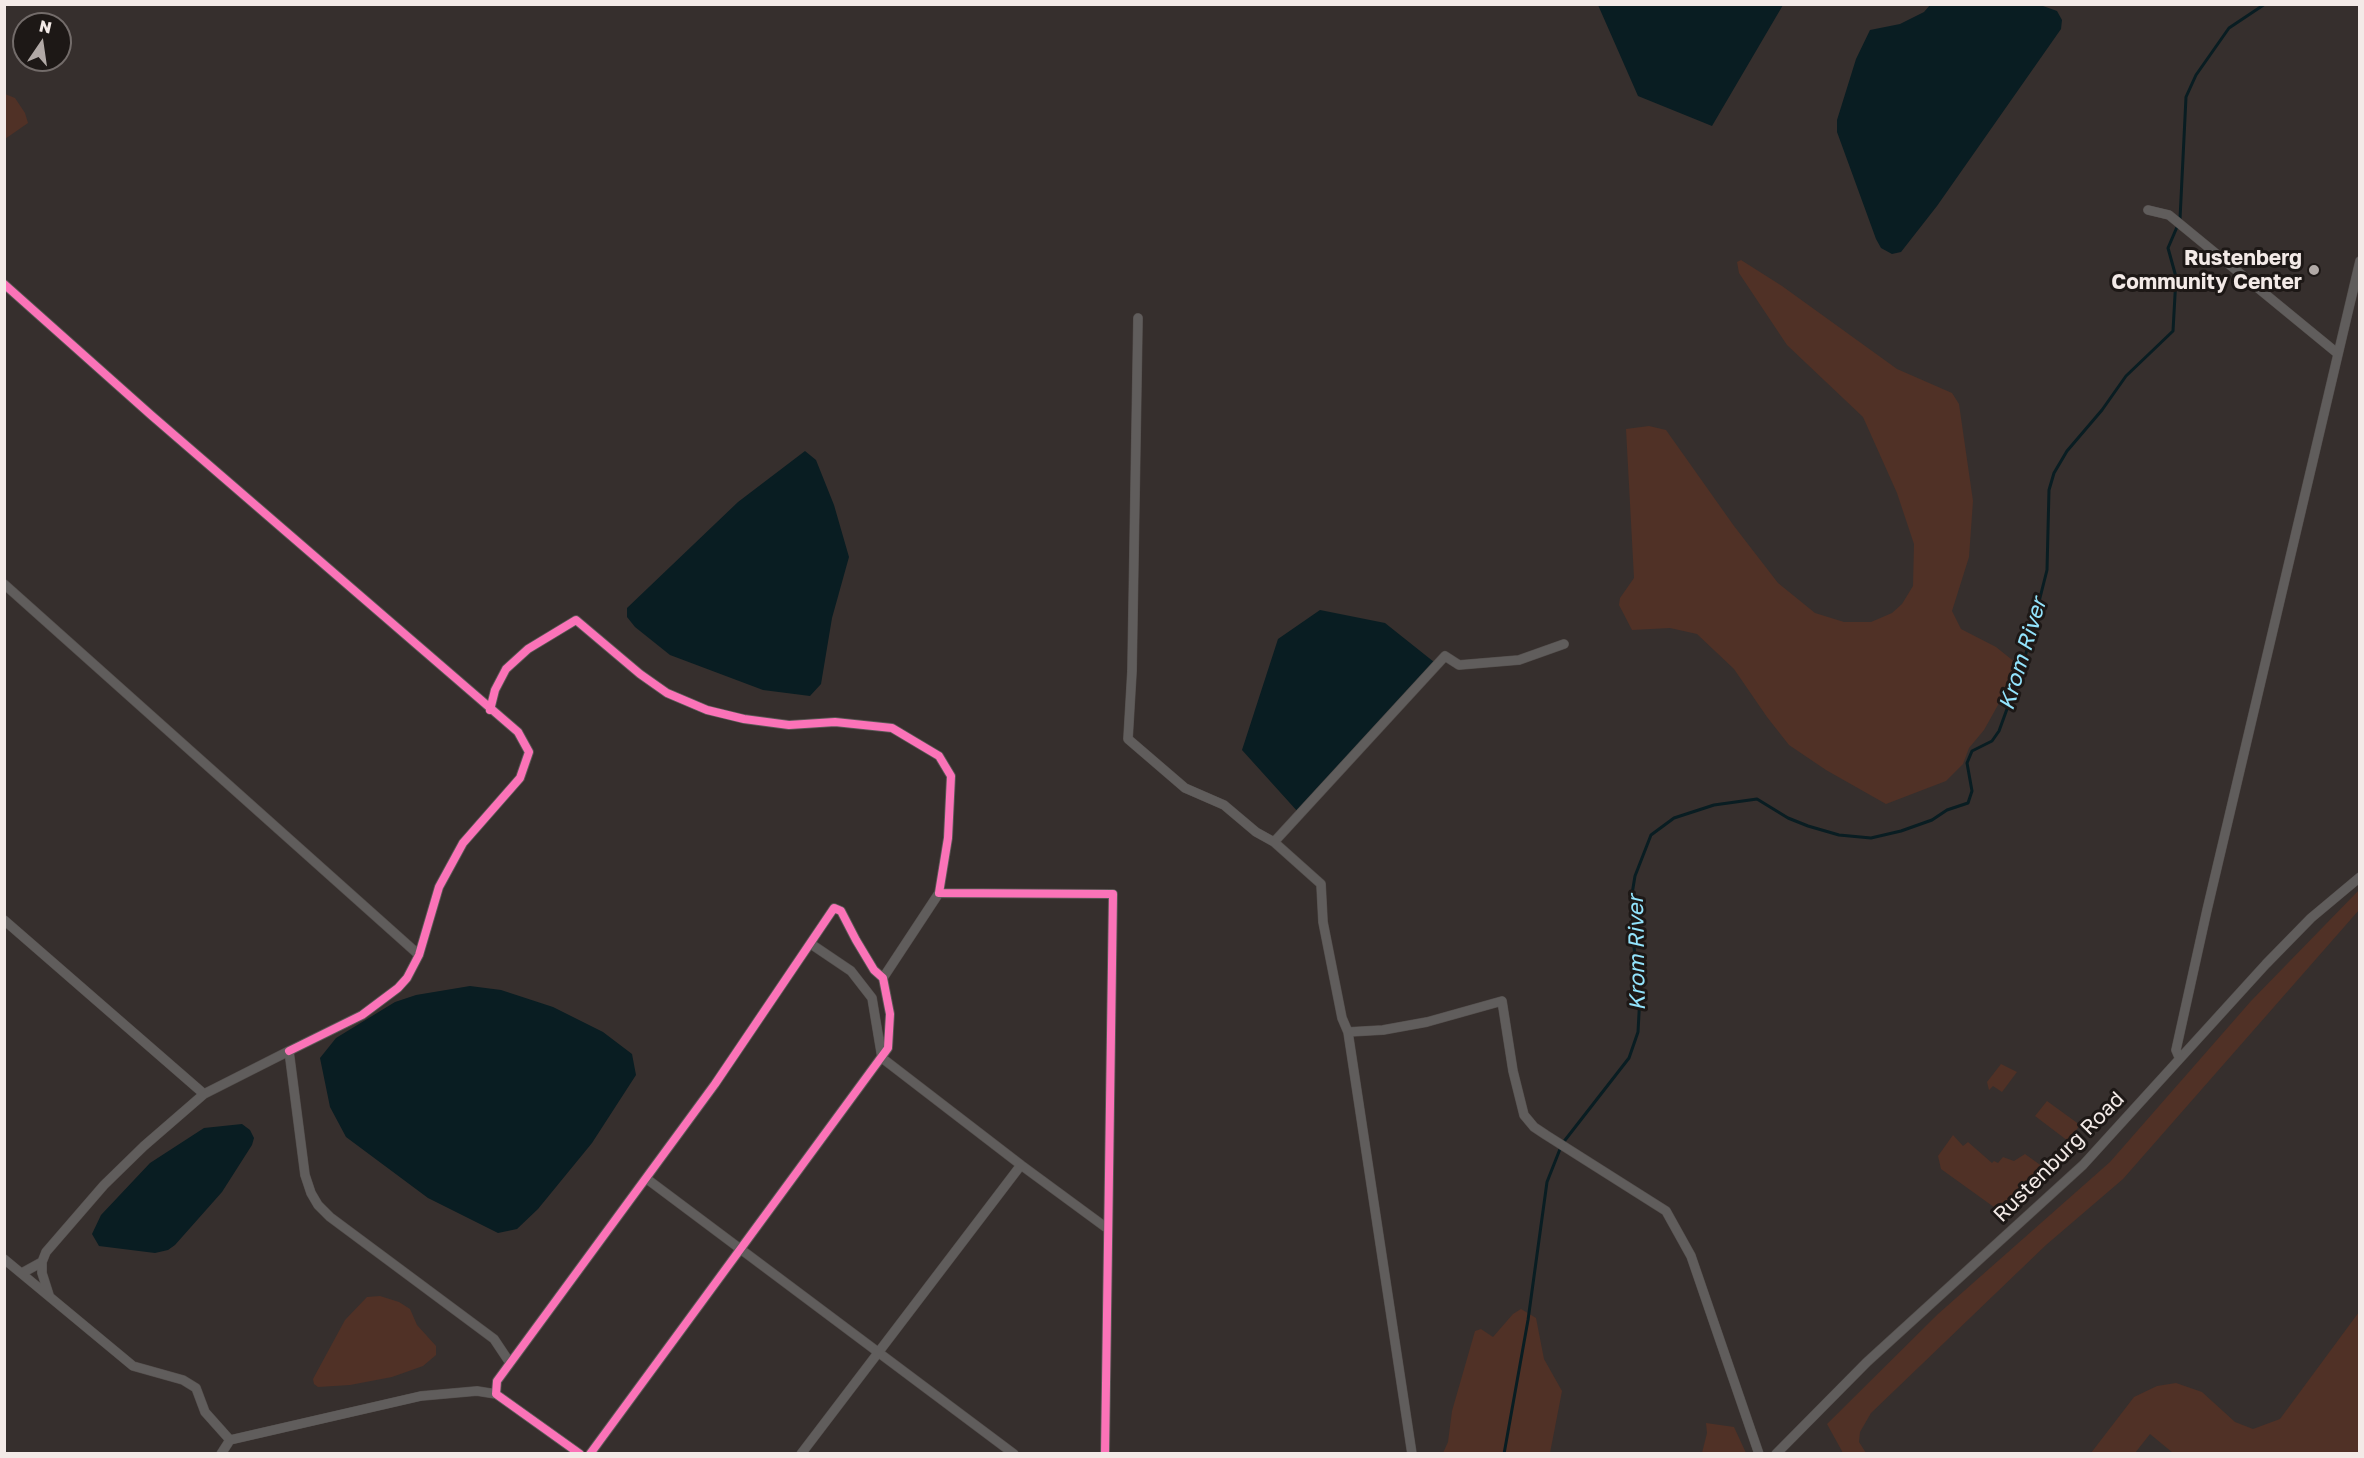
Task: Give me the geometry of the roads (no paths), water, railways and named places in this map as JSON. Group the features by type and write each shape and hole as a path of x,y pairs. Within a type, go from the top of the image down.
{"street":[{"path":"2148,210 2169,215 2337,353"},
{"path":"2180,1057 2175,1050 2360,261"},
{"path":"4,284 490,710 518,732 529,752 520,778 463,843 439,887 419,955 407,978 398,988 362,1014 204,1094 144,1146 104,1185 46,1252 42,1262 42,1273 50,1298"},
{"path":"1138,318 1132,671 1128,739 1185,788 1224,805 1256,832 1274,842 1321,884 1325,933 1342,1018 1348,1032 1412,1454"},
{"path":"4,584 419,955"},
{"path":"490,710 495,690 506,669 528,648 576,620 640,674 667,693 707,710 744,719 789,725 835,722 892,728 939,756 951,776 948,838 939,893 883,978"},
{"path":"1274,842 1445,656 1459,665 1519,660 1564,644"},
{"name":"Rustenburg Road","path":"1776,1454 1867,1362 2083,1165 2180,1057 2311,918 2360,878"},
{"path":"939,893 1113,894 1105,1454"},
{"path":"496,1394 497,1381 647,1179 834,908 841,911 874,970 883,978 891,1014 888,1048 590,1454"},
{"path":"4,920 204,1094"},
{"path":"811,944 851,972 872,998 882,1058 1108,1229"},
{"path":"1348,1032 1383,1030 1427,1022 1502,1001 1513,1071 1524,1115 1540,1131 1666,1211 1690,1256 1759,1454"},
{"path":"289,1051 305,1175 310,1193 318,1205 330,1217 494,1339 510,1363"},
{"path":"801,1454 1021,1165"},
{"path":"647,1179 743,1248 1014,1454"},
{"path":"4,1259 133,1366 183,1380 196,1388 205,1412 230,1440"},
{"path":"22,1273 42,1262"},
{"path":"221,1454 230,1440 421,1396 477,1391 496,1394 580,1454"}],"water":[{"path":"1598,5 1783,5 1712,126 1638,96"},
{"path":"1930,5 2043,6 2057,11 2062,20 2061,29 1937,206 1901,252 1892,254 1881,248 1876,239 1837,132 1837,120 1856,59 1870,30 1900,24 1924,12"},
{"path":"805,451 816,460 834,505 849,557 832,618 821,684 810,696 763,690 670,655 635,627 627,617 627,608 738,502"},
{"path":"1320,610 1385,623 1434,662 1298,812 1242,750 1278,639"},
{"path":"470,986 501,990 553,1007 603,1032 632,1054 636,1075 592,1143 538,1209 517,1229 498,1233 428,1198 346,1137 330,1107 320,1058 336,1038 395,1002 416,995"},
{"path":"242,1124 250,1130 254,1138 252,1145 222,1192 175,1245 168,1250 155,1253 99,1246 92,1234 101,1215 150,1163 204,1128"}],"waterway":[{"name":"Krom River","path":"2180,219 2186,97 2196,75 2229,28 2265,4"},
{"name":"Krom River","path":"1504,1454 1528,1320 1547,1182 1562,1144 1629,1058 1638,1032 1640,995 1633,939 1632,894 1635,876 1651,835 1674,818 1714,805 1757,799 1788,818 1808,826 1839,835 1871,838 1932,820 1947,810 1968,803 1972,791 1967,763 1972,751 1992,741 1999,731 2023,665 2047,570 2049,490 2054,473 2067,451 2102,410 2126,376 2173,331 2176,277 2168,248 2177,227"}],"place":[{"name":"Rustenberg Community Center","path":"2314,270"}]}
